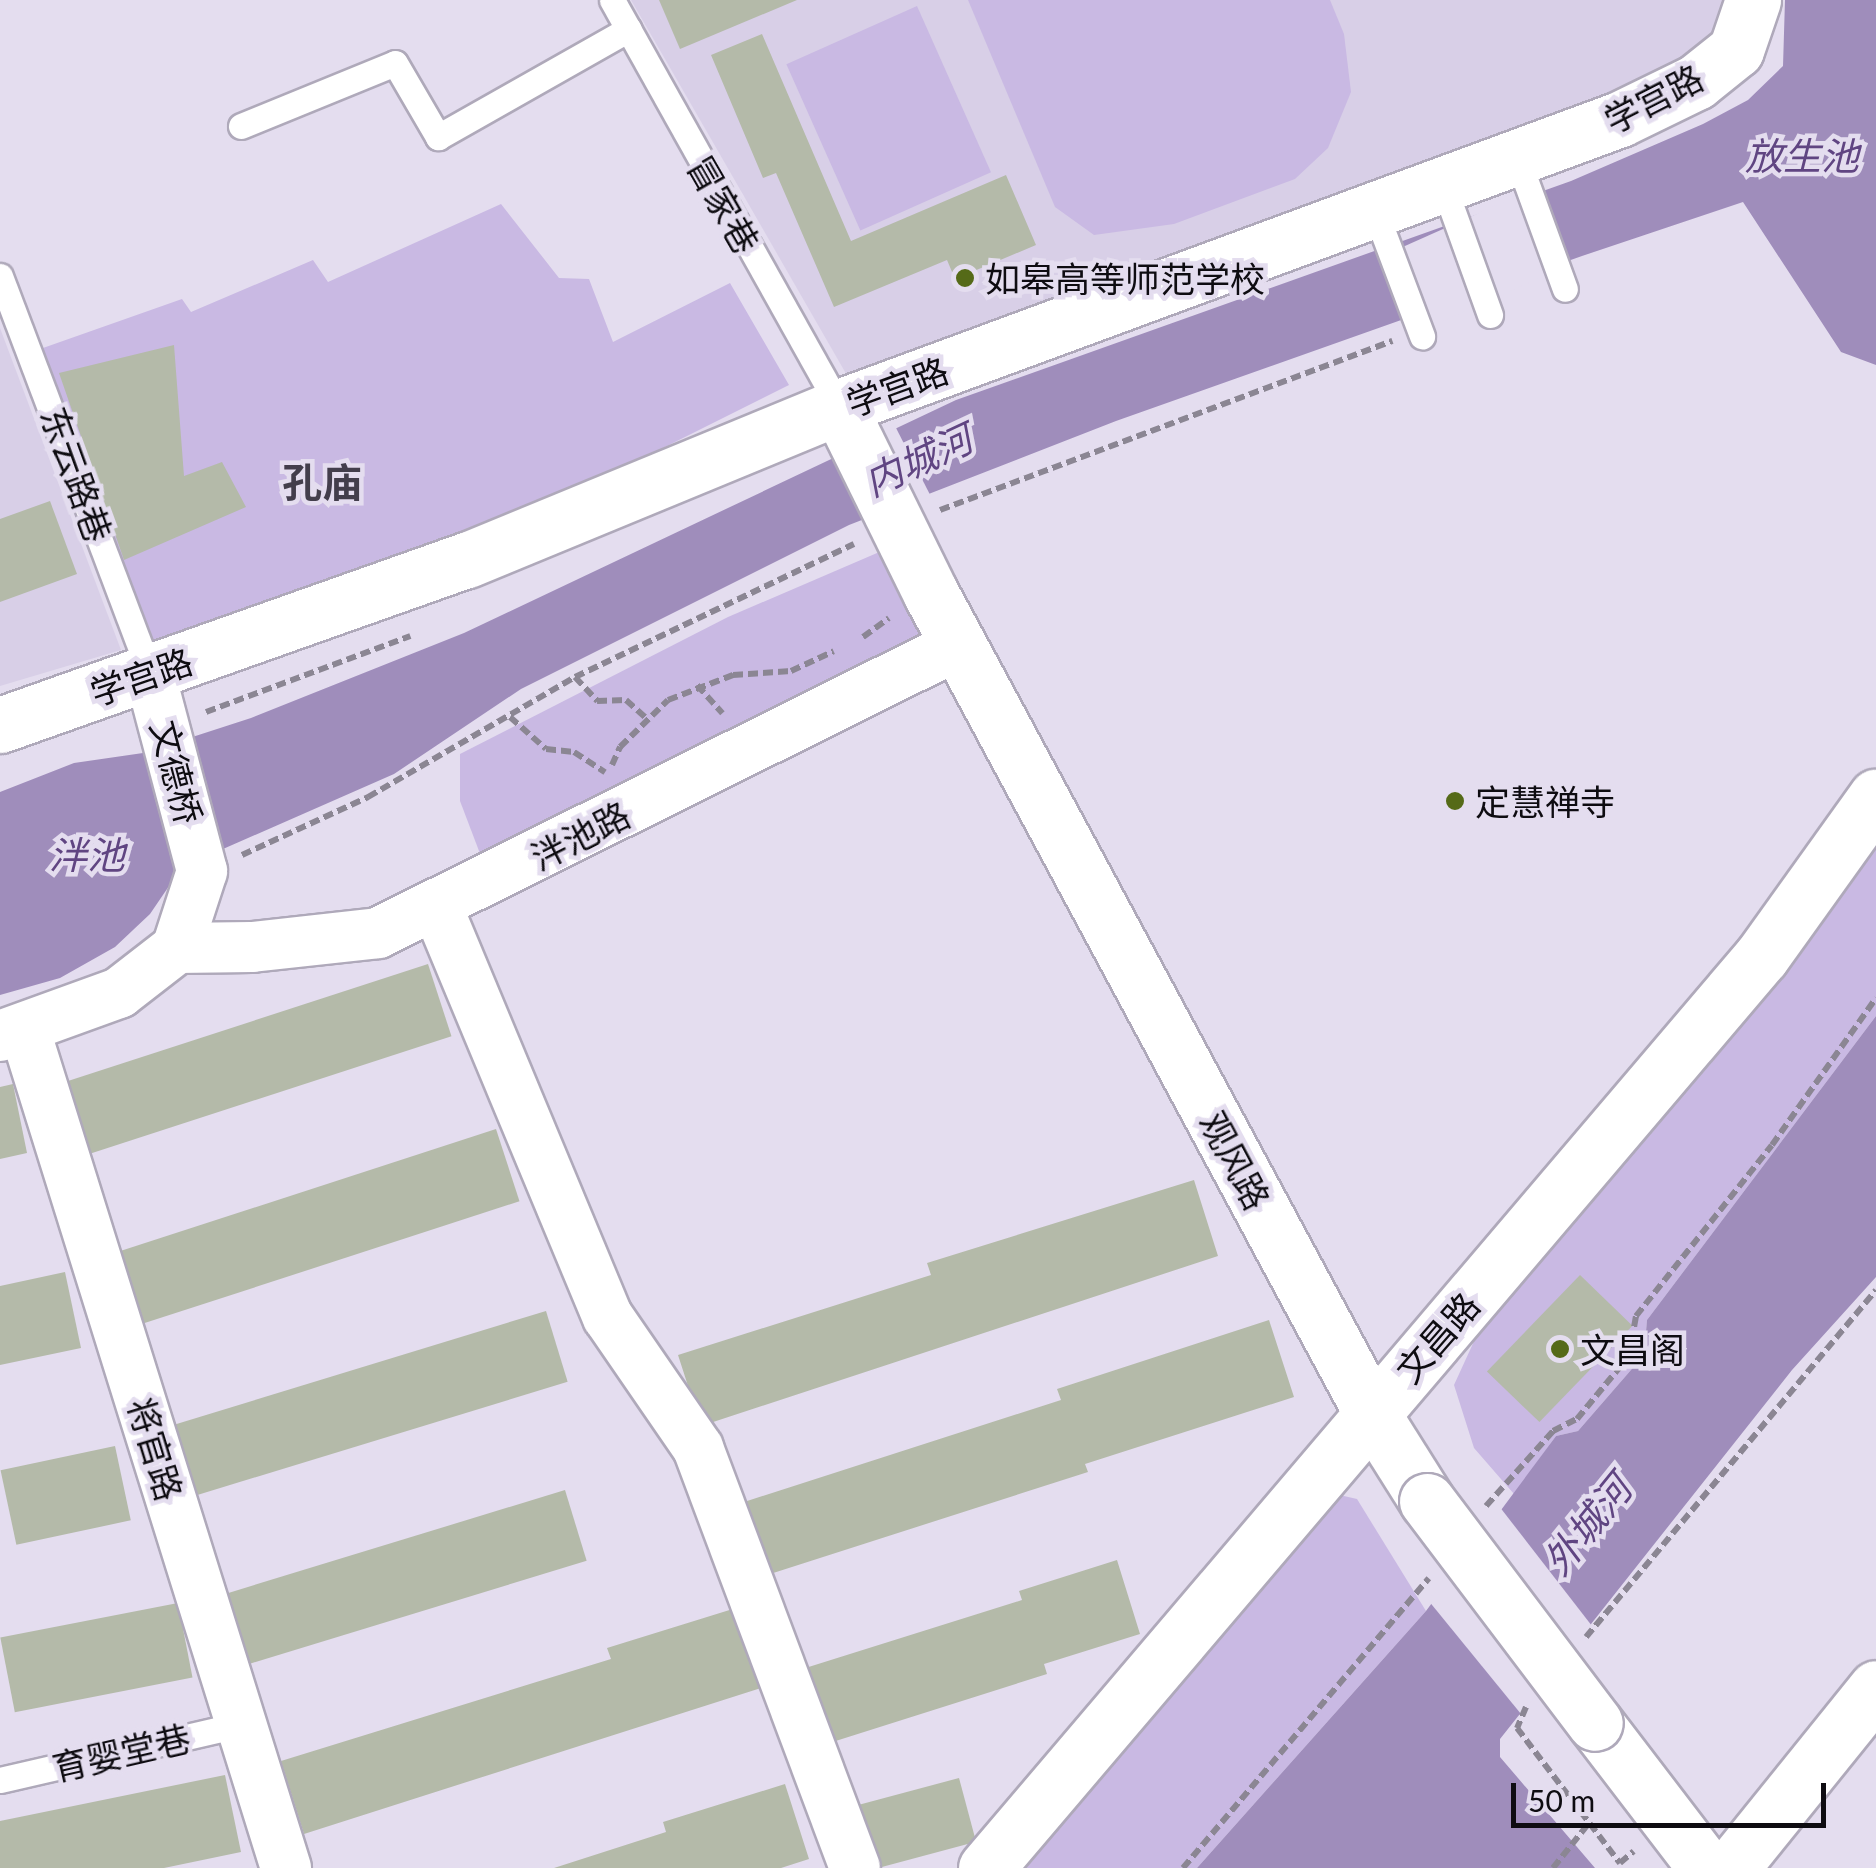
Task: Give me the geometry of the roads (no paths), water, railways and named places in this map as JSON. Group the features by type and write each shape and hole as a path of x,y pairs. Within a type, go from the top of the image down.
{"street":[{"name":"学宫路","path":"0,725 467,560 1524,172 1696,82 1736,50 1753,0"},
{"name":"观风路","path":"847,420 932,594 1371,1412 1427,1502 1595,1723 1672,1817 1706,1868"},
{"name":"泮池路","path":"177,948 252,948 378,933 436,907 617,794 960,644"},
{"name":"文德桥","path":"150,674 168,736 199,883 177,948"},
{"name":"文昌路","path":"986,1868 1762,956 1876,798"},
{"path":"436,907 608,1317 698,1448 855,1868"},
{"path":"12,1034 120,993 177,948"},
{"name":"将官路","path":"12,1034 242,1724 286,1868"},
{"path":"1731,1868 1876,1688"}],"lane":[{"name":"冒家巷","path":"612,0 847,420"},
{"path":"240,126 395,64 438,136 628,29"},
{"path":"1524,172 1563,281"},
{"path":"1448,200 1487,308"},
{"path":"1380,224 1420,330"},
{"name":"东云路巷","path":"0,276 150,674"},
{"name":"育婴堂巷","path":"0,1780 242,1724"}],"water":[{"path":"1785,0 1876,0 1876,365 1841,352 1743,202 1582,256 1116,421 849,525 521,689 394,774 182,867 150,914 115,947 60,978 0,995 0,792 74,763 143,753 251,718 464,633 956,400 1571,181 1703,124 1748,100 1783,66"},
{"name":"外城河","path":"1876,1016 1876,1277 1792,1370 1500,1739 1500,1757 1595,1868 1197,1868 1426,1611 1556,1436 1578,1431 1644,1355 1647,1320"}],"place":[{"name":"如皋高等师范学校","path":"965,278"},
{"name":"定慧禅寺","path":"1455,801"},
{"name":"文昌阁","path":"1560,1349"}],"district":[{"name":"孔庙","path":"322,482"}],"water label":[{"name":"放生池","path":"1802,156"},
{"name":"内城河","path":"918,460"},
{"name":"泮池","path":"87,855"}]}
